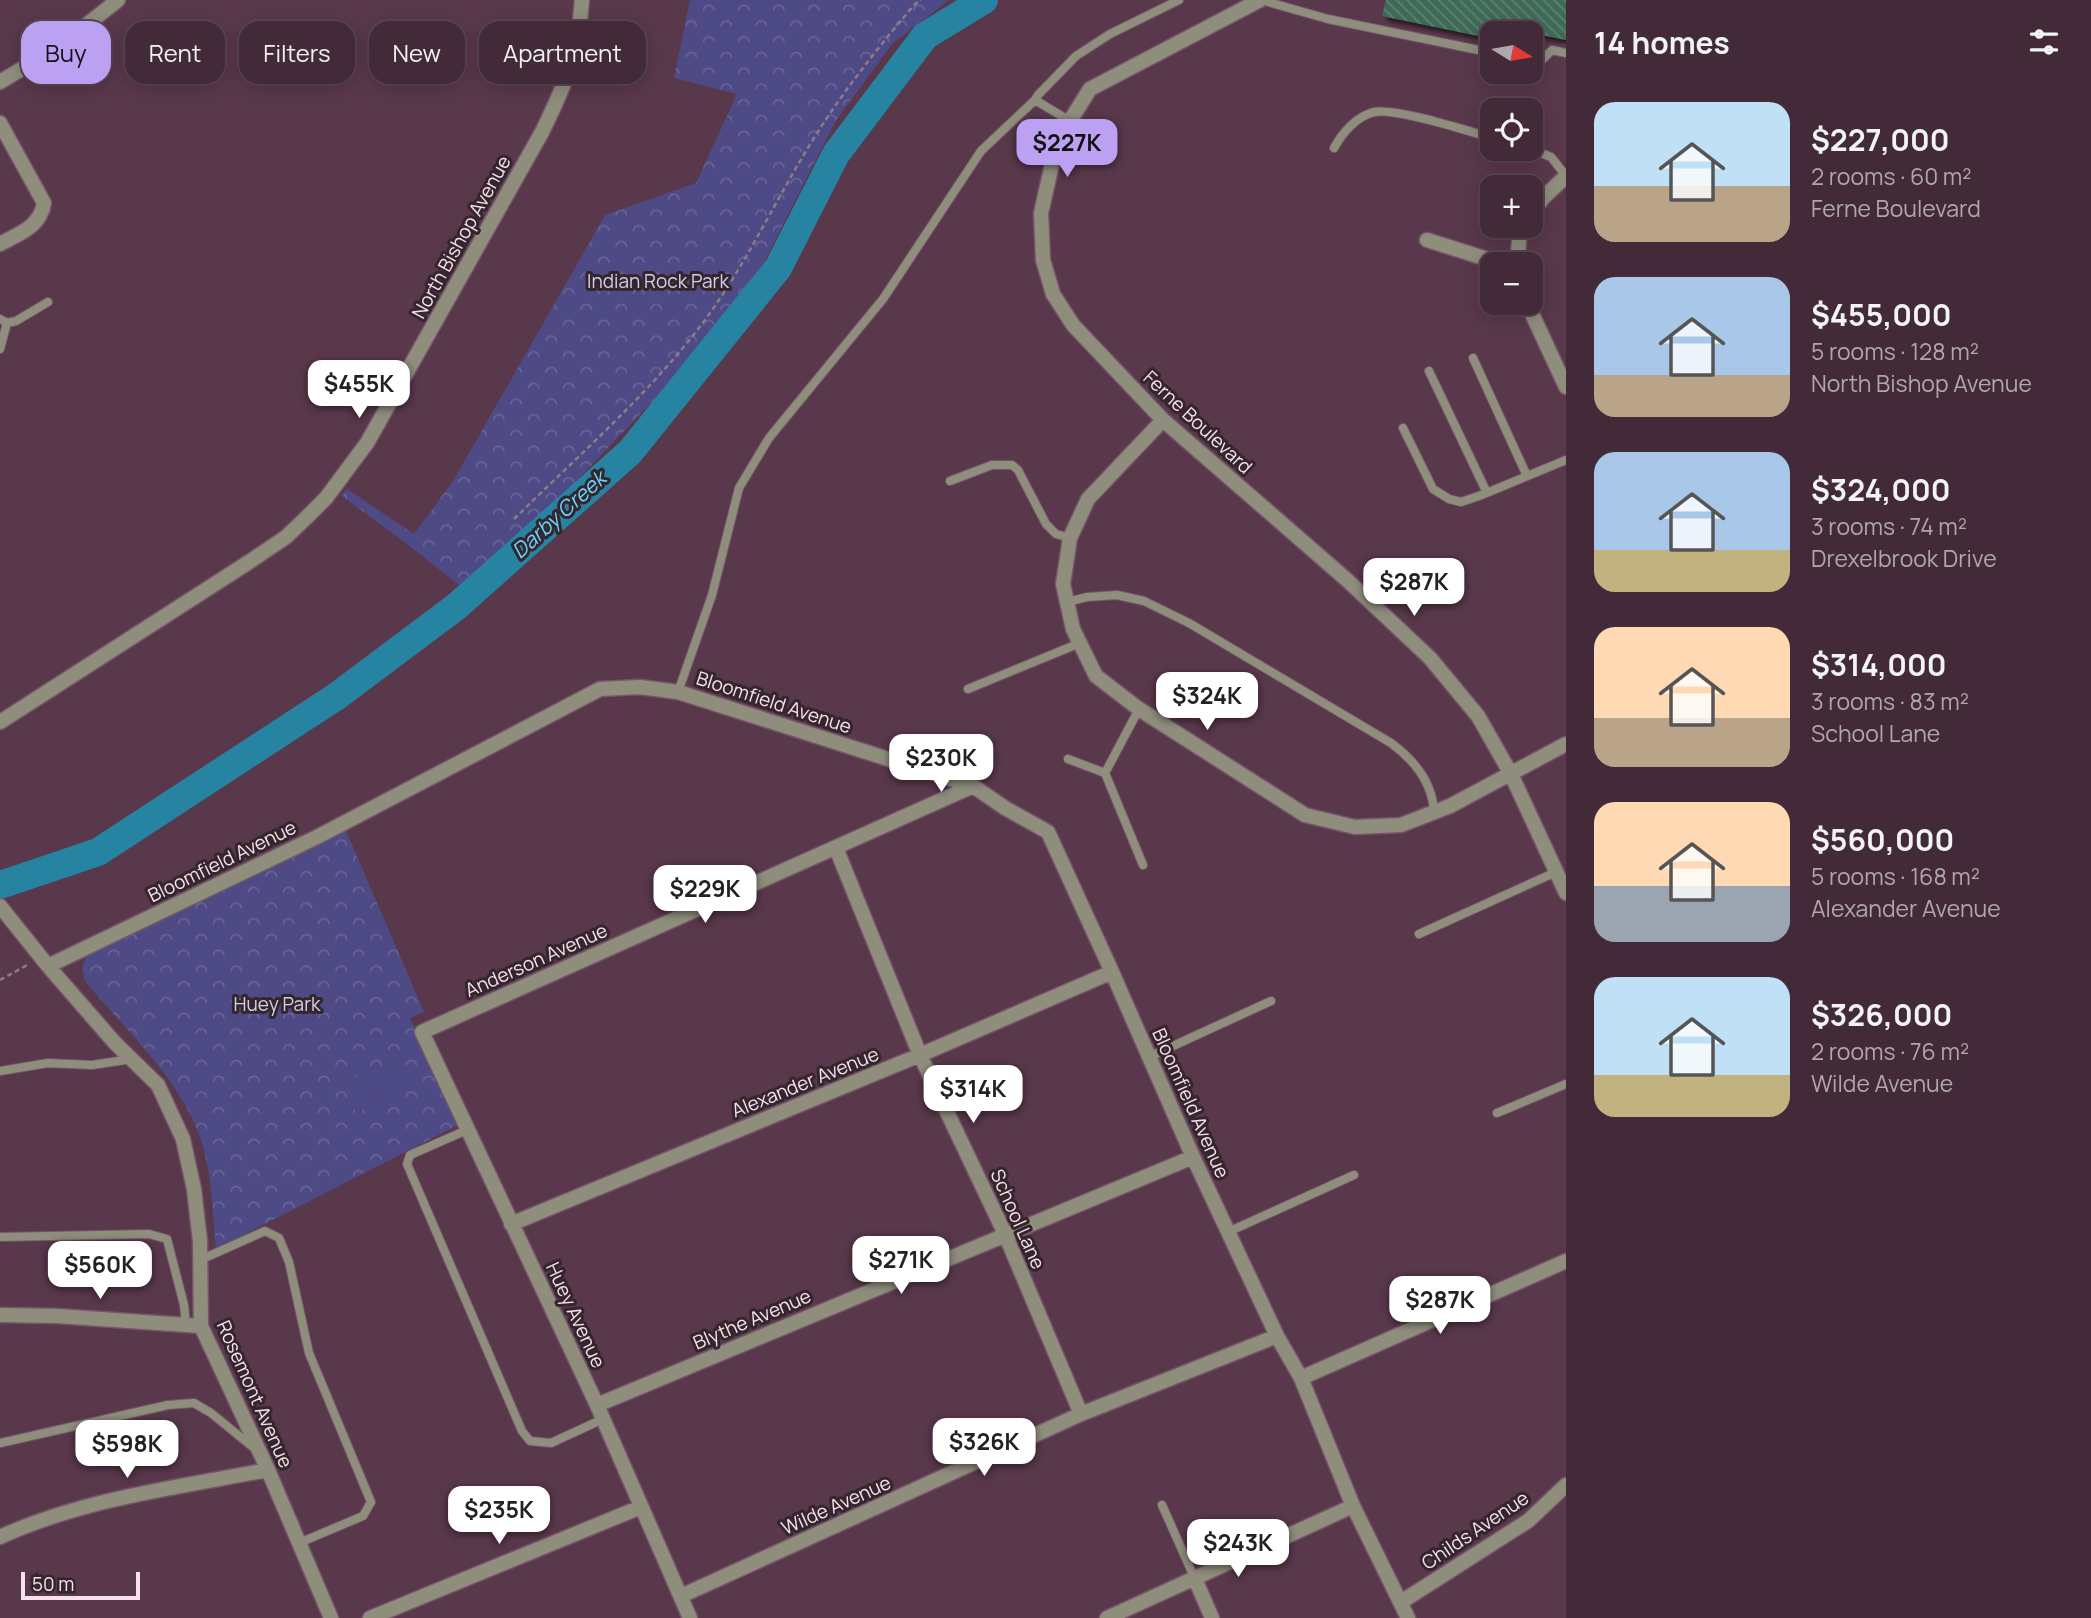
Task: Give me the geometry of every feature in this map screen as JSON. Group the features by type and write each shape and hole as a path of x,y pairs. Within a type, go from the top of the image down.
{"street":[{"path":"0,82 60,46 118,0"},
{"name":"North Bishop Avenue","path":"0,722 286,537 326,498 367,443 542,132 565,85 575,55 582,0"},
{"name":"Ferne Boulevard","path":"1260,0 1090,89 1070,121 1053,160 1041,213 1043,260 1054,294 1073,325 1163,420 1348,580 1430,658 1478,716 1511,774 1566,893"},
{"path":"0,123 44,202 42,214 34,225 0,244"},
{"path":"1543,198 1566,176"},
{"path":"1427,240 1480,257"},
{"path":"1533,315 1566,387"},
{"path":"1163,420 1088,499 1070,538 1063,584 1073,629 1096,676 1139,709 1305,815 1355,827 1401,825 1434,813 1566,744"},
{"name":"Bloomfield Avenue","path":"45,962 317,837 600,690 640,687 678,692 973,786 1048,832 1192,1157 1277,1336 1301,1378 1353,1506 1408,1618"},
{"name":"Anderson Avenue","path":"422,1032 973,786"},
{"name":"School Lane","path":"836,848 920,1055 1005,1234 1081,1414"},
{"name":"Rosemont Avenue","path":"0,906 45,962 158,1085 183,1139 194,1189 200,1260 194,1326 260,1452 331,1618"},
{"name":"Alexander Avenue","path":"511,1224 920,1055 1112,972"},
{"name":"Huey Avenue","path":"422,1032 600,1412 690,1618"},
{"name":"Blythe Avenue","path":"600,1412 1005,1234 1192,1157"},
{"path":"1301,1378 1566,1261"},
{"path":"0,1315 57,1316 194,1326"},
{"name":"Wilde Avenue","path":"681,1596 1081,1414 1277,1336"},
{"path":"0,1537 31,1523 83,1508 268,1470"},
{"name":"Childs Avenue","path":"1401,1602 1528,1521 1566,1485"},
{"path":"1107,1618 1353,1506"},
{"path":"370,1618 641,1507"},
{"path":"1195,1579 1212,1618"}],"lane":[{"path":"678,692 712,595 739,488 769,438 883,299 981,150 1035,100 1076,56 1110,34 1179,0"},
{"path":"1260,0 1328,19 1480,50"},
{"path":"1544,57 1552,50 1566,53"},
{"path":"1035,100 1070,121"},
{"path":"1334,148 1341,134 1374,112 1407,115 1480,135"},
{"path":"1543,154 1551,157 1566,176"},
{"path":"0,349 4,321 16,321 48,302"},
{"path":"1473,359 1527,476"},
{"path":"1429,371 1487,493"},
{"path":"1403,428 1433,489 1439,495 1461,502 1566,460"},
{"path":"950,481 992,465 1012,465 1018,470 1046,524 1056,534 1070,538"},
{"path":"1067,602 1087,597 1116,595 1144,601 1189,623 1400,750 1409,757 1424,779 1433,800 1434,813"},
{"path":"968,689 1080,643"},
{"path":"1105,773 1139,709"},
{"path":"1068,759 1105,773 1143,865"},
{"path":"1419,934 1556,872"},
{"path":"1149,1057 1271,1001"},
{"path":"0,1071 48,1063 92,1065 132,1059"},
{"path":"1497,1113 1566,1084"},
{"path":"467,1130 410,1155 407,1164 522,1431 530,1441 551,1443 600,1412"},
{"path":"1228,1232 1354,1175"},
{"path":"200,1260 265,1231 279,1238 289,1262 309,1353 371,1502 363,1516 299,1543"},
{"path":"0,1237 149,1234 167,1239 184,1305 194,1326"},
{"path":"0,1443 168,1405 194,1403 211,1413 260,1452"},
{"path":"1162,1505 1195,1579"}],"path":[{"path":"514,519 674,359 704,321 750,251 809,145 863,65 920,0"},
{"path":"0,980 45,962"}],"green space":[{"name":"Indian Rock Park","path":"690,0 949,0 892,44 835,122 740,310 469,593 342,496 347,489 414,534 453,481 605,215 696,183 737,94 674,78"},
{"name":"Huey Park","path":"344,826 424,1012 410,1018 458,1125 216,1249 208,1171 196,1127 186,1106 160,1068 85,981 82,967 90,949"},
{"path":"393,1061 406,1090 356,1113 342,1083"}],"building":[{"path":"1386,0 1566,0 1566,40 1544,35 1544,21 1480,21 1480,36 1382,16"}],"waterway":[{"name":"Darby Creek","path":"0,885 98,852 337,696 457,606 630,452 778,268 836,154 925,36 984,0"}]}
